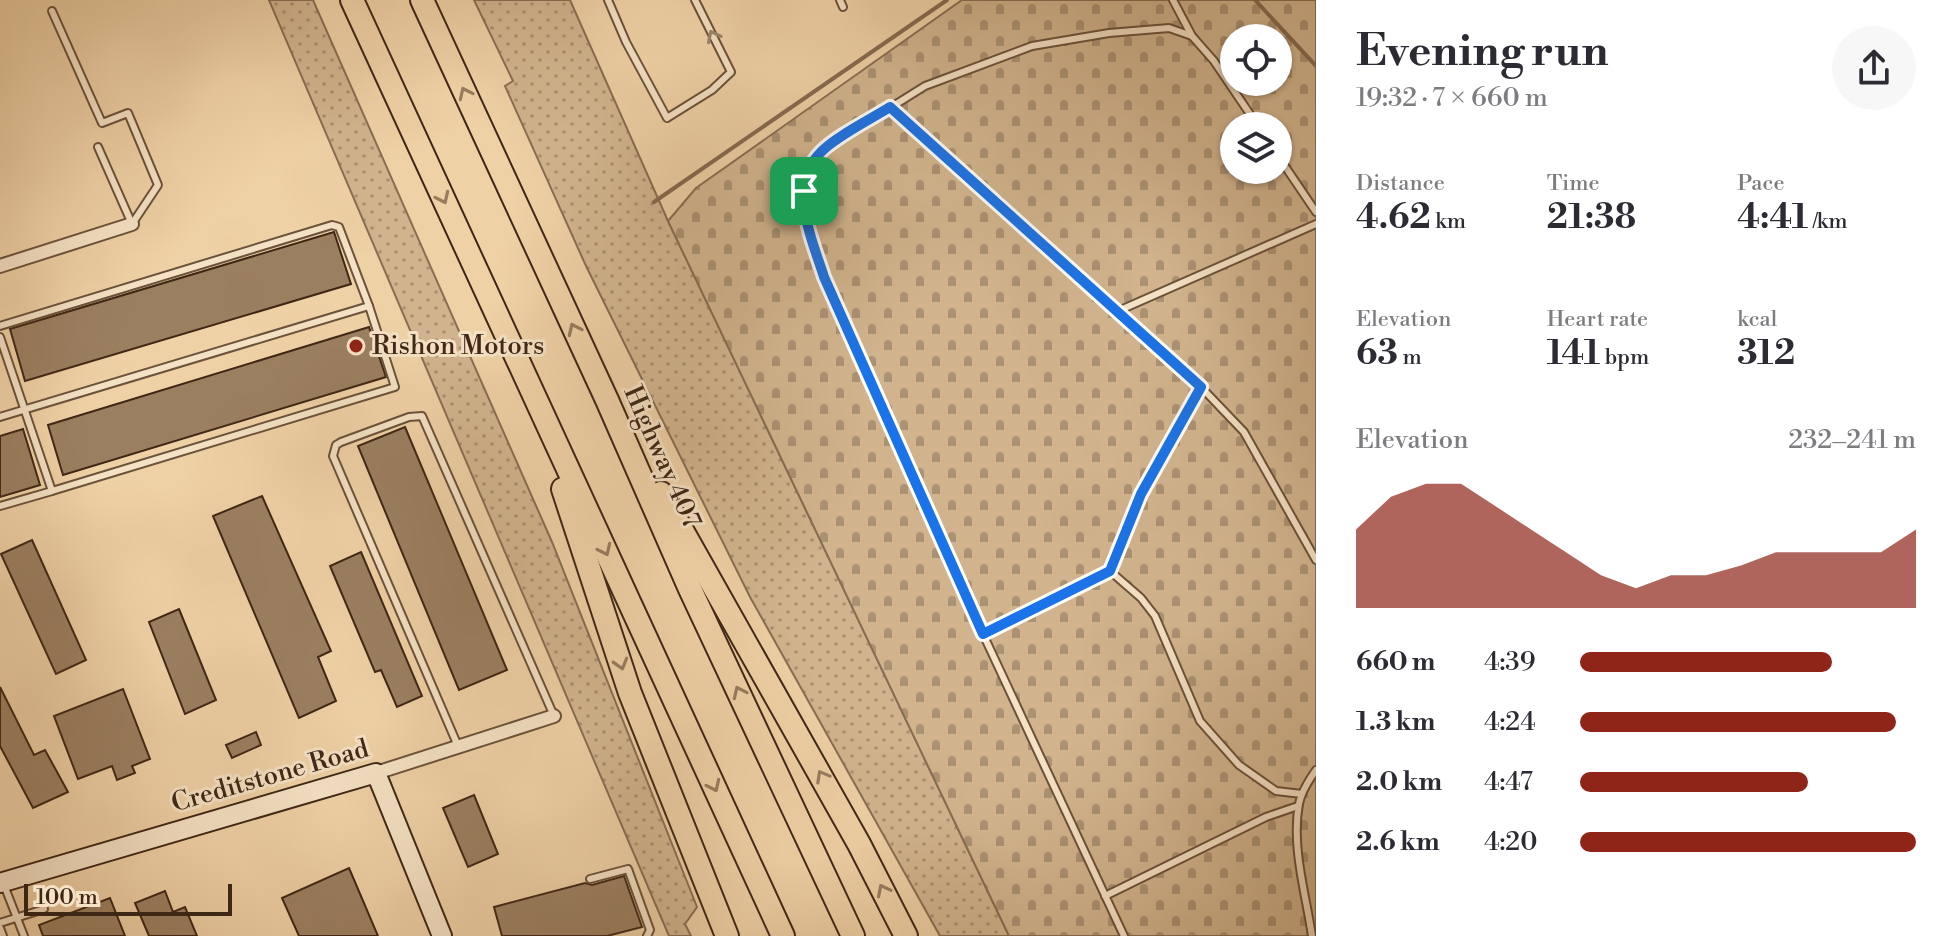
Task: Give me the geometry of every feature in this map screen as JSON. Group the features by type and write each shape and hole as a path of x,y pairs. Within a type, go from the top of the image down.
{"highway":[{"path":"352,0 783,936"},
{"name":"Highway 407","path":"422,0 607,400 690,589 853,936"},
{"path":"525,378 630,693 727,936"},
{"path":"607,400 784,708 906,936"}],"street":[{"path":"0,266 132,224"},
{"name":"Creditstone Road","path":"1,882 376,773 554,716"},
{"path":"376,773 442,936"}],"lane":[{"path":"608,0 626,42 667,118 712,90 731,72 695,0"},
{"path":"1173,0 1192,36 1214,61 1249,112"},
{"path":"52,11 102,123 128,113 158,185 132,224"},
{"path":"1124,936 983,634 824,277 805,215 804,191 808,171 821,151 925,86 1032,46 1109,33 1169,28 1192,36"},
{"path":"890,107 1201,387 1244,432 1316,560"},
{"path":"98,147 132,224"},
{"path":"1292,177 1316,212"},
{"path":"1118,311 1316,224"},
{"path":"0,326 332,225 339,227 395,387 0,506"},
{"path":"0,417 369,306"},
{"path":"0,337 52,491"},
{"path":"983,634 1110,571 1141,494 1201,387"},
{"path":"458,746 333,456 336,445 341,442 409,417 422,416 554,716"},
{"path":"1110,571 1141,598 1155,616 1200,721 1239,765 1276,791 1302,794"},
{"path":"1312,936 1298,845 1298,806 1316,770"},
{"path":"1105,896 1266,817 1298,806"},
{"path":"590,879 624,869 630,871 650,930 647,936"},
{"path":"1,882 24,936"},
{"path":"3,936 0,926 16,917 44,909"}],"green space":[{"path":"269,0 313,0 552,542 697,907 685,924 691,936 669,936"},
{"path":"474,0 570,0 668,221 1009,936 940,936 750,597 586,266 505,86 513,81"},
{"path":"962,0 1316,0 1316,936 1009,936 668,221 696,188"}],"building":[{"path":"334,232 351,284 25,381 10,329"},
{"path":"369,327 386,377 63,475 48,425"},
{"path":"405,427 507,670 459,690 358,446"},
{"path":"23,429 40,485 0,497 0,436"},
{"path":"262,496 331,651 318,657 336,701 299,718 213,516"},
{"path":"32,540 86,660 56,674 1,554"},
{"path":"361,552 422,696 397,707 381,670 375,672 330,566"},
{"path":"179,609 216,700 185,714 149,622"},
{"path":"0,687 34,755 45,750 68,792 33,808 0,746"},
{"path":"123,689 150,759 132,766 135,773 117,780 112,766 78,779 54,716"},
{"path":"256,732 261,745 232,758 226,745"},
{"path":"474,795 498,854 468,867 443,808"},
{"path":"349,868 378,936 299,936 282,898"},
{"path":"624,876 642,927 607,936 502,936 494,907"},
{"path":"165,891 173,912 185,907 197,936 149,936 135,903"},
{"path":"110,898 125,936 43,936 39,925"}],"waterway":[{"path":"654,202 947,0"},
{"path":"1255,0 1316,66"}],"place":[{"name":"Rishon Motors","path":"356,346"}],"route":[{"path":"890,107 1201,387 1141,494 1110,571 983,634 824,277 805,215 804,191 808,171 821,151 890,107"}]}
